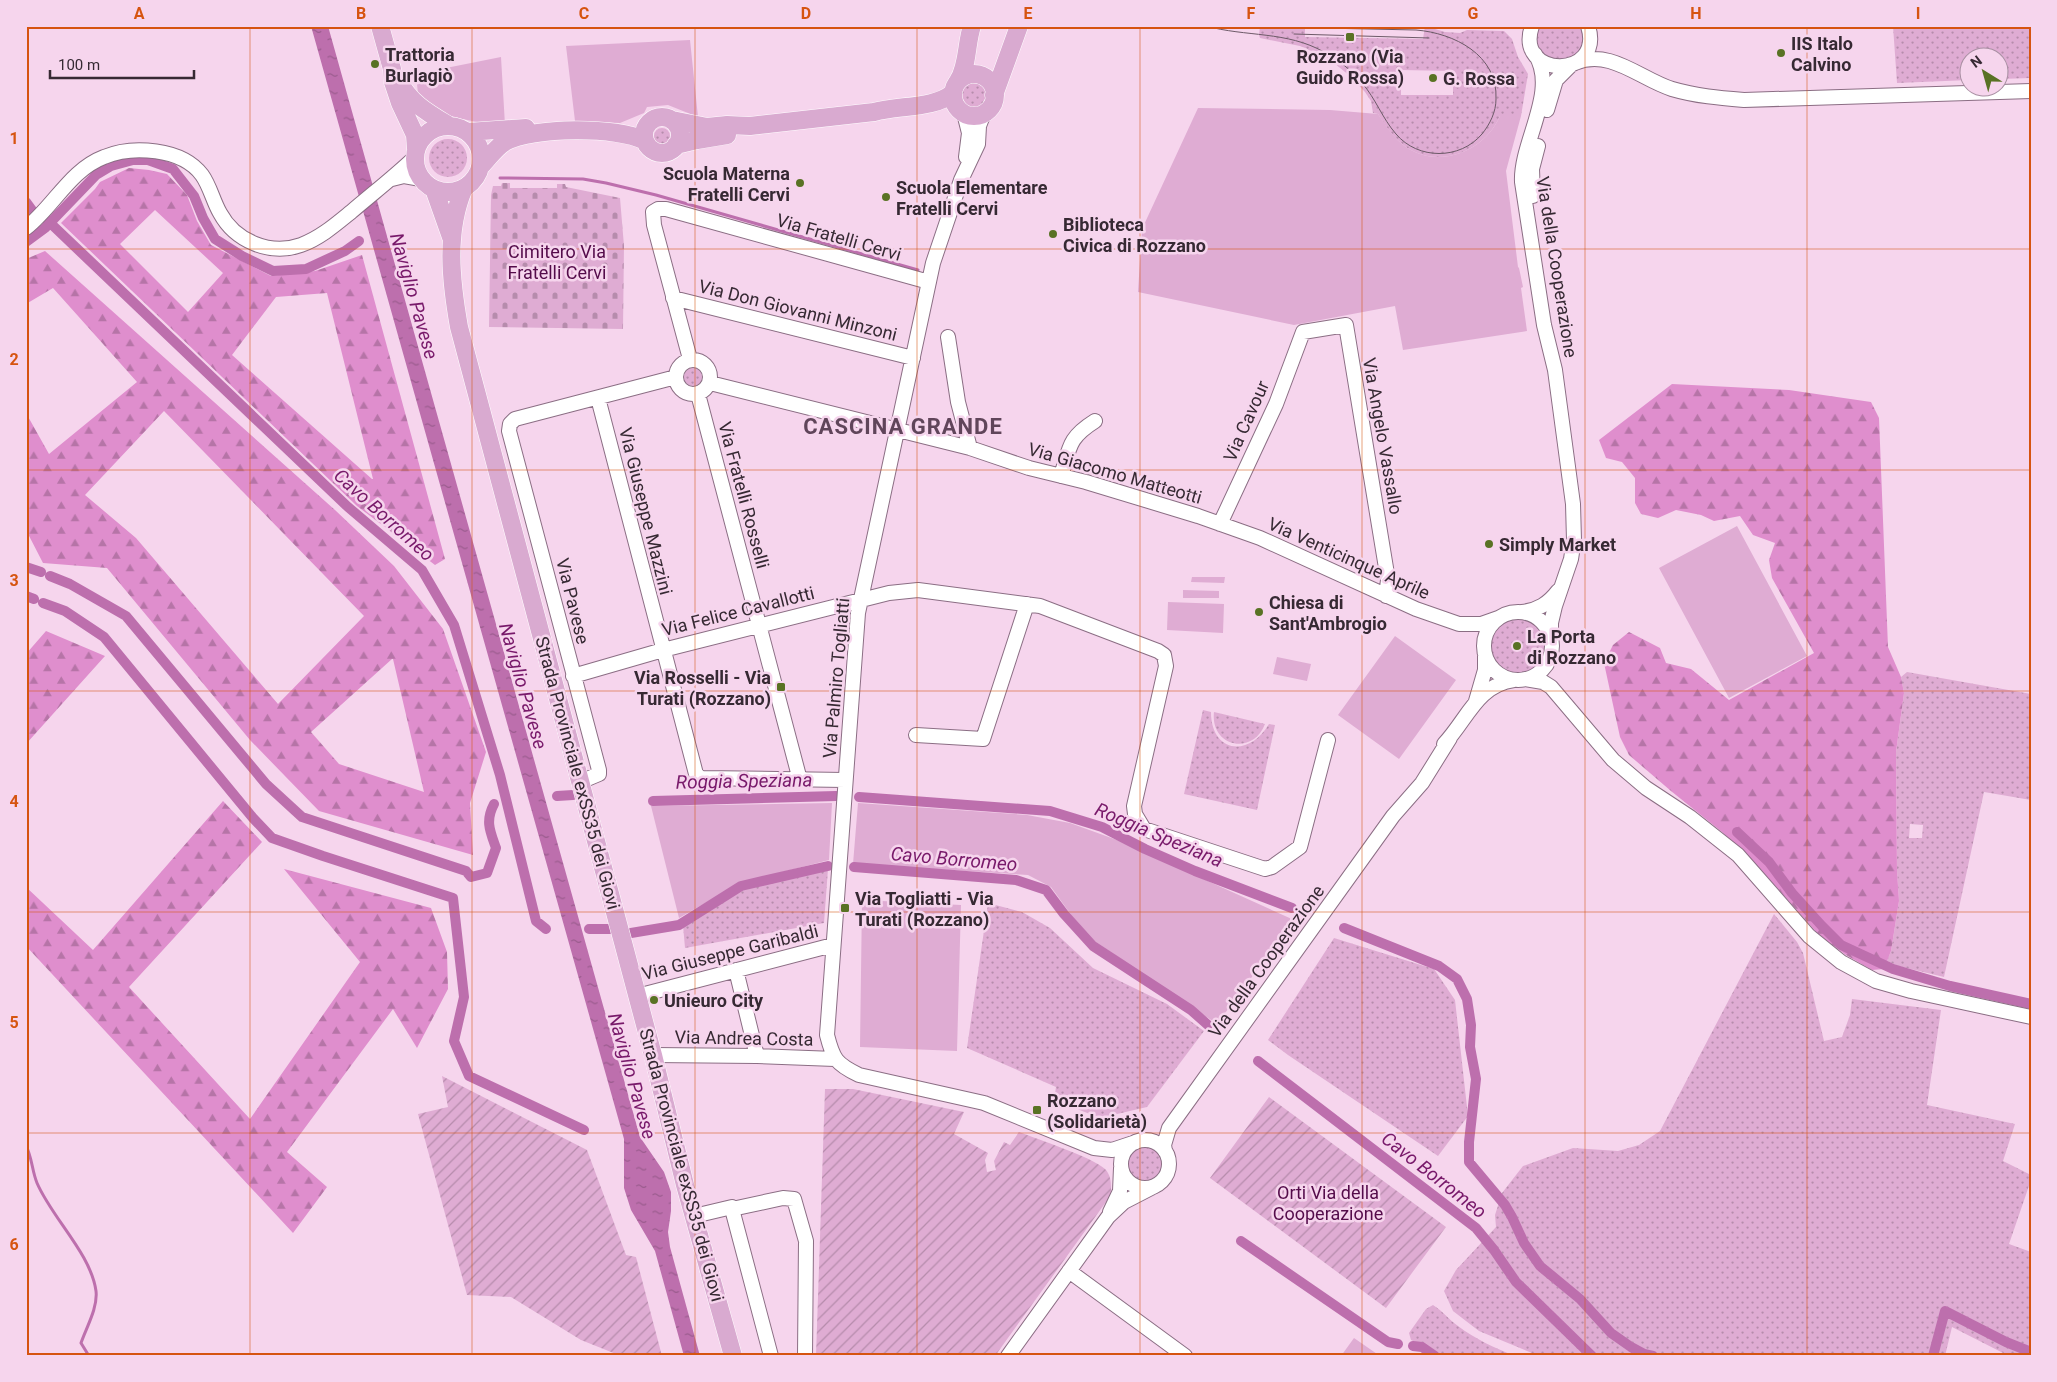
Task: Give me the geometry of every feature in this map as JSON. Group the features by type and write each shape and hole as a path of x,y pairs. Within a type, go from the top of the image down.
{"main road":[{"path":"380,26 392,69 393,82 400,103 415,134 416,170 427,184 452,240"},
{"path":"972,26 966,46 964,71 956,87 955,105 963,113 970,116 984,113 992,106 994,95 1019,26"},
{"path":"392,69 404,92 420,109 448,126"},
{"path":"608,132 650,122 658,117 707,127 727,125 750,126 874,112 891,107 937,102 945,99 971,74 984,77 990,82 994,95"},
{"path":"874,112 894,115 963,113"},
{"path":"480,167 504,143 520,136 551,131 608,132 638,137 645,141 650,148 660,152 668,152 676,145 679,138 679,132 672,120"},
{"path":"645,141 644,133 650,122"},
{"path":"415,153 423,137 431,130 448,126 461,128 468,132 474,137 480,149 480,167 476,178 464,188 451,192 427,184"},
{"path":"676,145 728,135 750,126"},
{"path":"468,132 535,127 551,131"},
{"name":"Strada Provinciale exSS35 dei Giovi","path":"464,188 459,201 452,240 452,288 459,327 654,1055 694,1216 733,1356"}],"street":[{"name":"Via della Cooperazione","path":"1522,26 1541,65 1543,83 1523,165 1522,182 1544,325 1555,370"},
{"path":"1532,26 1533,48 1549,65 1561,67 1590,58 1606,59 1671,88 1706,97 1744,100 2031,91"},
{"name":"Via della Cooperazione","path":"1551,637 1553,614 1571,559 1574,512 1532,175 1552,91 1559,76 1587,50 1588,28"},
{"path":"1588,28 1593,44 1606,59"},
{"name":"Via Palmiro Togliatti","path":"838,1063 827,1034 858,613 933,263 961,180 969,144 969,133 963,113"},
{"name":"Via Palmiro Togliatti","path":"961,180 978,144 978,129 984,113"},
{"path":"26,228 37,219 73,178 89,164 118,152 148,151 170,155 188,163 202,175 221,215 231,228 244,239 262,247 284,248 299,246 332,228 391,179 415,153"},
{"path":"391,179 404,176 427,184"},
{"name":"Via Fratelli Cervi","path":"673,298 654,225 653,212 658,209 666,209 929,282"},
{"path":"673,298 690,360"},
{"name":"Via Don Giovanni Minzoni","path":"673,298 913,358"},
{"name":"Via Angelo Vassallo","path":"1303,332 1346,326 1388,580 1386,596"},
{"name":"Via Cavour","path":"1220,524 1276,404 1303,332"},
{"path":"948,337 958,402 970,448"},
{"path":"690,360 706,364 711,375 710,383 698,394 684,392 680,388 676,377 680,365 690,360"},
{"path":"598,398 676,377"},
{"name":"Via Giacomo Matteotti","path":"710,383 970,448 1036,470 1152,502 1220,524"},
{"name":"Via Fratelli Rosselli","path":"698,394 800,780"},
{"name":"Via Pavese","path":"580,782 599,774 509,430 510,424 515,419 598,398"},
{"name":"Via Giuseppe Mazzini","path":"598,398 662,650 696,774 698,777 800,780"},
{"path":"1061,476 1072,440 1081,429 1095,421"},
{"name":"Via Venticinque Aprile","path":"1220,524 1260,538 1416,609 1463,625 1475,635 1485,652"},
{"path":"523,568 544,563"},
{"name":"Via della Cooperazione","path":"1522,612 1543,606 1561,586"},
{"name":"Via Felice Cavallotti","path":"573,676 662,650 889,593 918,590 1047,608 1158,650 1164,655 1166,666 1134,806 1135,814 1144,829 1260,868 1272,867 1300,847 1328,740"},
{"path":"916,735 983,739 1027,604"},
{"path":"1520,680 1542,670 1550,659 1552,651 1551,637 1544,623 1530,614 1511,612 1498,618 1486,635 1485,652 1489,663 1496,672 1505,677 1520,680 1545,683 1556,692 1613,760 1646,788 1680,822 1763,883 1809,936 1841,962 1876,981 1911,991 2031,1017"},
{"name":"Via Venticinque Aprile","path":"1463,625 1480,624 1498,618"},
{"name":"Via della Cooperazione","path":"1475,704 1485,670 1485,652"},
{"path":"1550,659 1556,692"},
{"name":"Via della Cooperazione","path":"1165,1151 1164,1144 1169,1128 1393,816 1415,779 1450,738 1475,704 1494,685 1520,680"},
{"path":"800,780 845,780"},
{"name":"Via Giuseppe Garibaldi","path":"637,996 833,945"},
{"path":"736,970 757,1056"},
{"name":"Via Andrea Costa","path":"654,1055 757,1056 838,1063 871,1078 989,1105 1094,1148"},
{"name":"Via della Cooperazione","path":"1094,1148 1112,1150 1140,1142 1169,1128"},
{"path":"1008,1356 1108,1217 1124,1202 1163,1180 1168,1171 1169,1161 1165,1151 1154,1142 1140,1142 1125,1151 1124,1174 1120,1191 1108,1217"},
{"path":"1094,1148 1140,1188 1155,1186"},
{"path":"732,1210 783,1198 794,1198 806,1241 805,1356"},
{"path":"694,1216 732,1207 771,1356"},
{"path":"1069,1271 1185,1356"}],"green space":[{"path":"1260,26 1305,27 1305,37 1423,39 1425,26 1445,32 1460,33 1467,30 1504,31 1512,39 1518,57 1528,74 1521,116 1500,116 1493,129 1483,140 1457,154 1443,157 1415,152 1395,137 1378,114 1373,113 1371,101 1365,92 1350,76 1329,59 1300,46 1260,38","holes":["1401,70 1453,71 1453,95 1401,95"]},
{"path":"1538,26 1582,26 1582,48 1570,58 1555,61 1541,51 1537,43"},
{"path":"1893,26 2031,26 2031,78 2010,79 2010,48 1960,48 1960,80 1897,83"},
{"path":"690,40 698,117 668,105 647,107 644,113 620,123 575,121 566,46"},
{"path":"501,57 505,125 461,119 419,104 416,74"},
{"path":"974,80 984,85 989,95 984,105 974,110 964,105 959,95 964,85"},
{"path":"1198,108 1330,110 1378,114 1392,134 1402,144 1415,152 1443,157 1457,154 1483,140 1493,129 1500,116 1521,116 1506,171 1518,267 1523,287 1521,288 1527,331 1403,350 1395,306 1294,325 1138,292 1142,229"},
{"path":"662,128 668,130 670,136 668,142 662,144 656,142 654,136 656,130"},
{"path":"448,139 461,145 467,158 461,171 448,177 435,171 429,158 435,145"},
{"path":"129,168 167,174 187,195 197,221 211,245 271,276 315,271 362,255 445,559 435,565 357,506 61,223 100,182","holes":["155,210 223,273 188,312 120,244","327,293 373,479 232,355 276,297"]},
{"name":"Cimitero Via Fratelli Cervi","path":"502,183 510,183 510,188 557,188 557,184 565,184 566,187 620,198 624,246 623,329 489,327 491,195 493,186 501,186"},
{"path":"45,251 335,510 394,566 443,629 486,752 470,803 473,855 319,811 250,740 107,568 43,563 26,530 26,413 49,454 137,382 53,288 26,304 26,259","holes":["164,411 364,616 278,704 136,538 85,495","393,659 424,792 339,764 311,732"]},
{"path":"693,368 699,371 702,377 699,383 693,386 687,383 684,377 687,371"},
{"path":"1672,384 1789,390 1871,402 1879,418 1888,647 1901,677 1904,693 1896,752 1899,901 1891,951 1884,969 1872,970 1846,955 1819,935 1762,871 1722,832 1629,755 1620,737 1604,663 1613,645 1629,632 1660,648 1666,663 1691,669 1729,700 1814,653 1772,578 1769,560 1775,543 1753,535 1740,516 1714,521 1701,515 1676,510 1658,518 1641,514 1635,503 1635,478 1622,462 1606,458 1599,440"},
{"path":"1737,526 1807,656 1729,698 1659,568"},
{"path":"1192,577 1225,577 1224,583 1191,582"},
{"path":"1183,590 1219,591 1219,598 1183,598"},
{"path":"1168,602 1224,604 1223,633 1167,630"},
{"path":"1513,619 1523,619 1533,623 1541,631 1545,646 1541,661 1533,669 1523,673 1513,673 1503,669 1495,661 1491,651 1491,641 1495,631 1503,623"},
{"path":"46,631 105,656 26,744 26,654"},
{"path":"1395,636 1456,680 1399,759 1338,715"},
{"path":"1277,657 1311,664 1307,681 1273,674"},
{"path":"1907,672 2031,694 2031,800 1984,792 1944,977 1898,966 1887,961 1891,951 1899,901 1896,752 1904,693 1901,677","holes":["1910,824 1923,825 1922,838 1909,838"]},
{"path":"1203,710 1211,712 1217,736 1224,743 1232,746 1242,746 1252,742 1261,735 1269,724 1275,725 1257,810 1184,794"},
{"path":"1214,712 1265,724 1259,734 1251,741 1234,743 1225,740 1219,733 1215,724"},
{"path":"223,801 262,842 129,987 250,1119 360,962 284,869 431,908 447,952 448,989 417,1048 393,1009 287,1152 327,1187 293,1233 26,946 26,887 93,950"},
{"path":"832,803 829,860 740,883 679,918 651,806"},
{"path":"858,803 1027,815 1070,823 1117,840 1294,920 1217,1024 1096,942 1072,916 1051,887 1028,875 853,864"},
{"path":"828,869 824,923 685,948 683,925 744,889"},
{"path":"862,900 961,905 957,1051 860,1047"},
{"path":"988,903 1022,912 1050,928 1093,968 1167,1004 1204,1031 1147,1107 1100,1118 1054,1100 1056,1087 967,1048"},
{"path":"1774,914 1797,942 1803,953 1824,1041 1842,1037 1850,1015 1852,999 1941,1010 1927,1105 2015,1124 2003,1161 2031,1175 2031,1180 2009,1244 2031,1252 2031,1356 2009,1356 1952,1327 1945,1356 1539,1356 1479,1331 1453,1311 1444,1291 1456,1270 1496,1227 1495,1215 1502,1193 1523,1166 1573,1148 1618,1151 1639,1145 1660,1131"},
{"path":"1334,938 1434,969 1455,1000 1468,1116 1438,1156 1268,1040"},
{"path":"442,1076 587,1150 626,1255 636,1257 662,1356 621,1356 581,1340 511,1297 467,1295 418,1114 448,1107"},
{"path":"825,1089 853,1089 964,1112 954,1134 988,1153 985,1160 987,1172 996,1170 994,1161 1004,1142 1010,1145 1019,1132 1088,1159 1105,1169 1109,1175 1111,1195 995,1356 816,1356"},
{"name":"Orti Via della Cooperazione","path":"1269,1097 1446,1227 1386,1308 1210,1178"},
{"path":"1145,1146 1158,1152 1164,1165 1158,1178 1145,1184 1132,1178 1126,1165 1132,1152"},
{"path":"1433,1305 1471,1335 1515,1356 1444,1356 1411,1340 1409,1333 1426,1309"},
{"path":"1354,1338 1380,1356 1341,1356"}],"water":[{"path":"311,26 328,26 640,1137 664,1172 671,1192 668,1232 670,1247 700,1356 684,1356 655,1251 631,1210 624,1188 624,1139"}],"waterway":[{"path":"26,242 45,228 96,175 111,166 133,160 148,160 173,169 194,196 203,218 215,239 242,256 273,271 306,269 345,251 359,241"},
{"path":"500,178 583,179 606,183 656,195 918,270"},
{"name":"Cavo Borromeo","path":"26,202 34,213"},
{"name":"Cavo Borromeo","path":"46,219 348,507 422,570 454,625 500,775 536,921 546,929"},
{"path":"26,567 41,572"},
{"path":"50,576 70,584 126,616 266,784 302,817 466,871 471,877 487,873 496,848 490,831 489,821 494,804"},
{"path":"26,596 34,599"},
{"path":"43,603 65,611 104,637 253,818 272,838 453,898 464,997 454,1041 469,1076 584,1130"},
{"name":"Roggia Speziana","path":"557,796 573,795"},
{"name":"Roggia Speziana","path":"653,801 836,796"},
{"name":"Roggia Speziana","path":"859,797 1050,811 1102,827 1195,871 1292,908"},
{"path":"1737,832 1769,862 1792,893 1841,945 1893,969 1950,986 2031,1004"},
{"name":"Cavo Borromeo","path":"631,933 679,925 741,886 828,866"},
{"name":"Cavo Borromeo","path":"854,867 1016,880 1046,890 1064,914 1093,946 1191,1010 1208,1025"},
{"name":"Roggia Speziana","path":"1344,928 1439,966 1457,979 1467,999 1471,1025 1470,1047 1476,1079 1469,1142 1469,1162 1505,1205 1524,1243 1540,1266 1580,1299 1611,1333 1631,1347 1644,1354 1653,1356"},
{"name":"Cavo Borromeo","path":"589,929 610,929"},
{"name":"Cavo Borromeo","path":"1258,1061 1476,1228 1516,1282 1592,1356"},
{"path":"26,1146 37,1183 87,1263 93,1277 96,1291 95,1304 81,1343 89,1356"},
{"path":"1241,1241 1388,1342 1398,1344"},
{"path":"1933,1356 1945,1311 2006,1342 2031,1352"},
{"path":"1413,1346 1422,1347 1435,1356"}],"tram line":[{"path":"1206,26 1281,37 1310,45 1330,55 1354,74 1371,95 1396,134 1405,143 1416,149 1439,154 1462,149 1473,143 1482,134 1494,113 1496,104 1495,84 1490,70 1471,49 1445,36 1416,30 1227,26"},
{"path":"1294,34 1429,38"}],"place":[{"name":"Rozzano (Via Guido Rossa)","path":"1350,37"},
{"name":"IIS Italo Calvino","path":"1781,53"},
{"name":"Trattoria Burlagiò","path":"375,64"},
{"name":"G. Rossa","path":"1433,78"},
{"name":"Scuola Materna Fratelli Cervi","path":"800,183"},
{"name":"Scuola Elementare Fratelli Cervi","path":"886,197"},
{"name":"Biblioteca Civica di Rozzano","path":"1053,234"},
{"name":"Simply Market","path":"1489,544"},
{"name":"Chiesa di Sant'Ambrogio","path":"1259,612"},
{"name":"La Porta di Rozzano","path":"1517,646"},
{"name":"Via Rosselli - Via Turati (Rozzano)","path":"781,687"},
{"name":"Via Togliatti - Via Turati (Rozzano)","path":"845,908"},
{"name":"Unieuro City","path":"654,1000"},
{"name":"Rozzano (Solidarietà)","path":"1037,1110"}],"district":[{"name":"CASCINA GRANDE","path":"903,426"}],"water label":[{"name":"Naviglio Pavese","path":"414,296"},
{"name":"Naviglio Pavese","path":"523,686"},
{"name":"Naviglio Pavese","path":"632,1076"}]}
